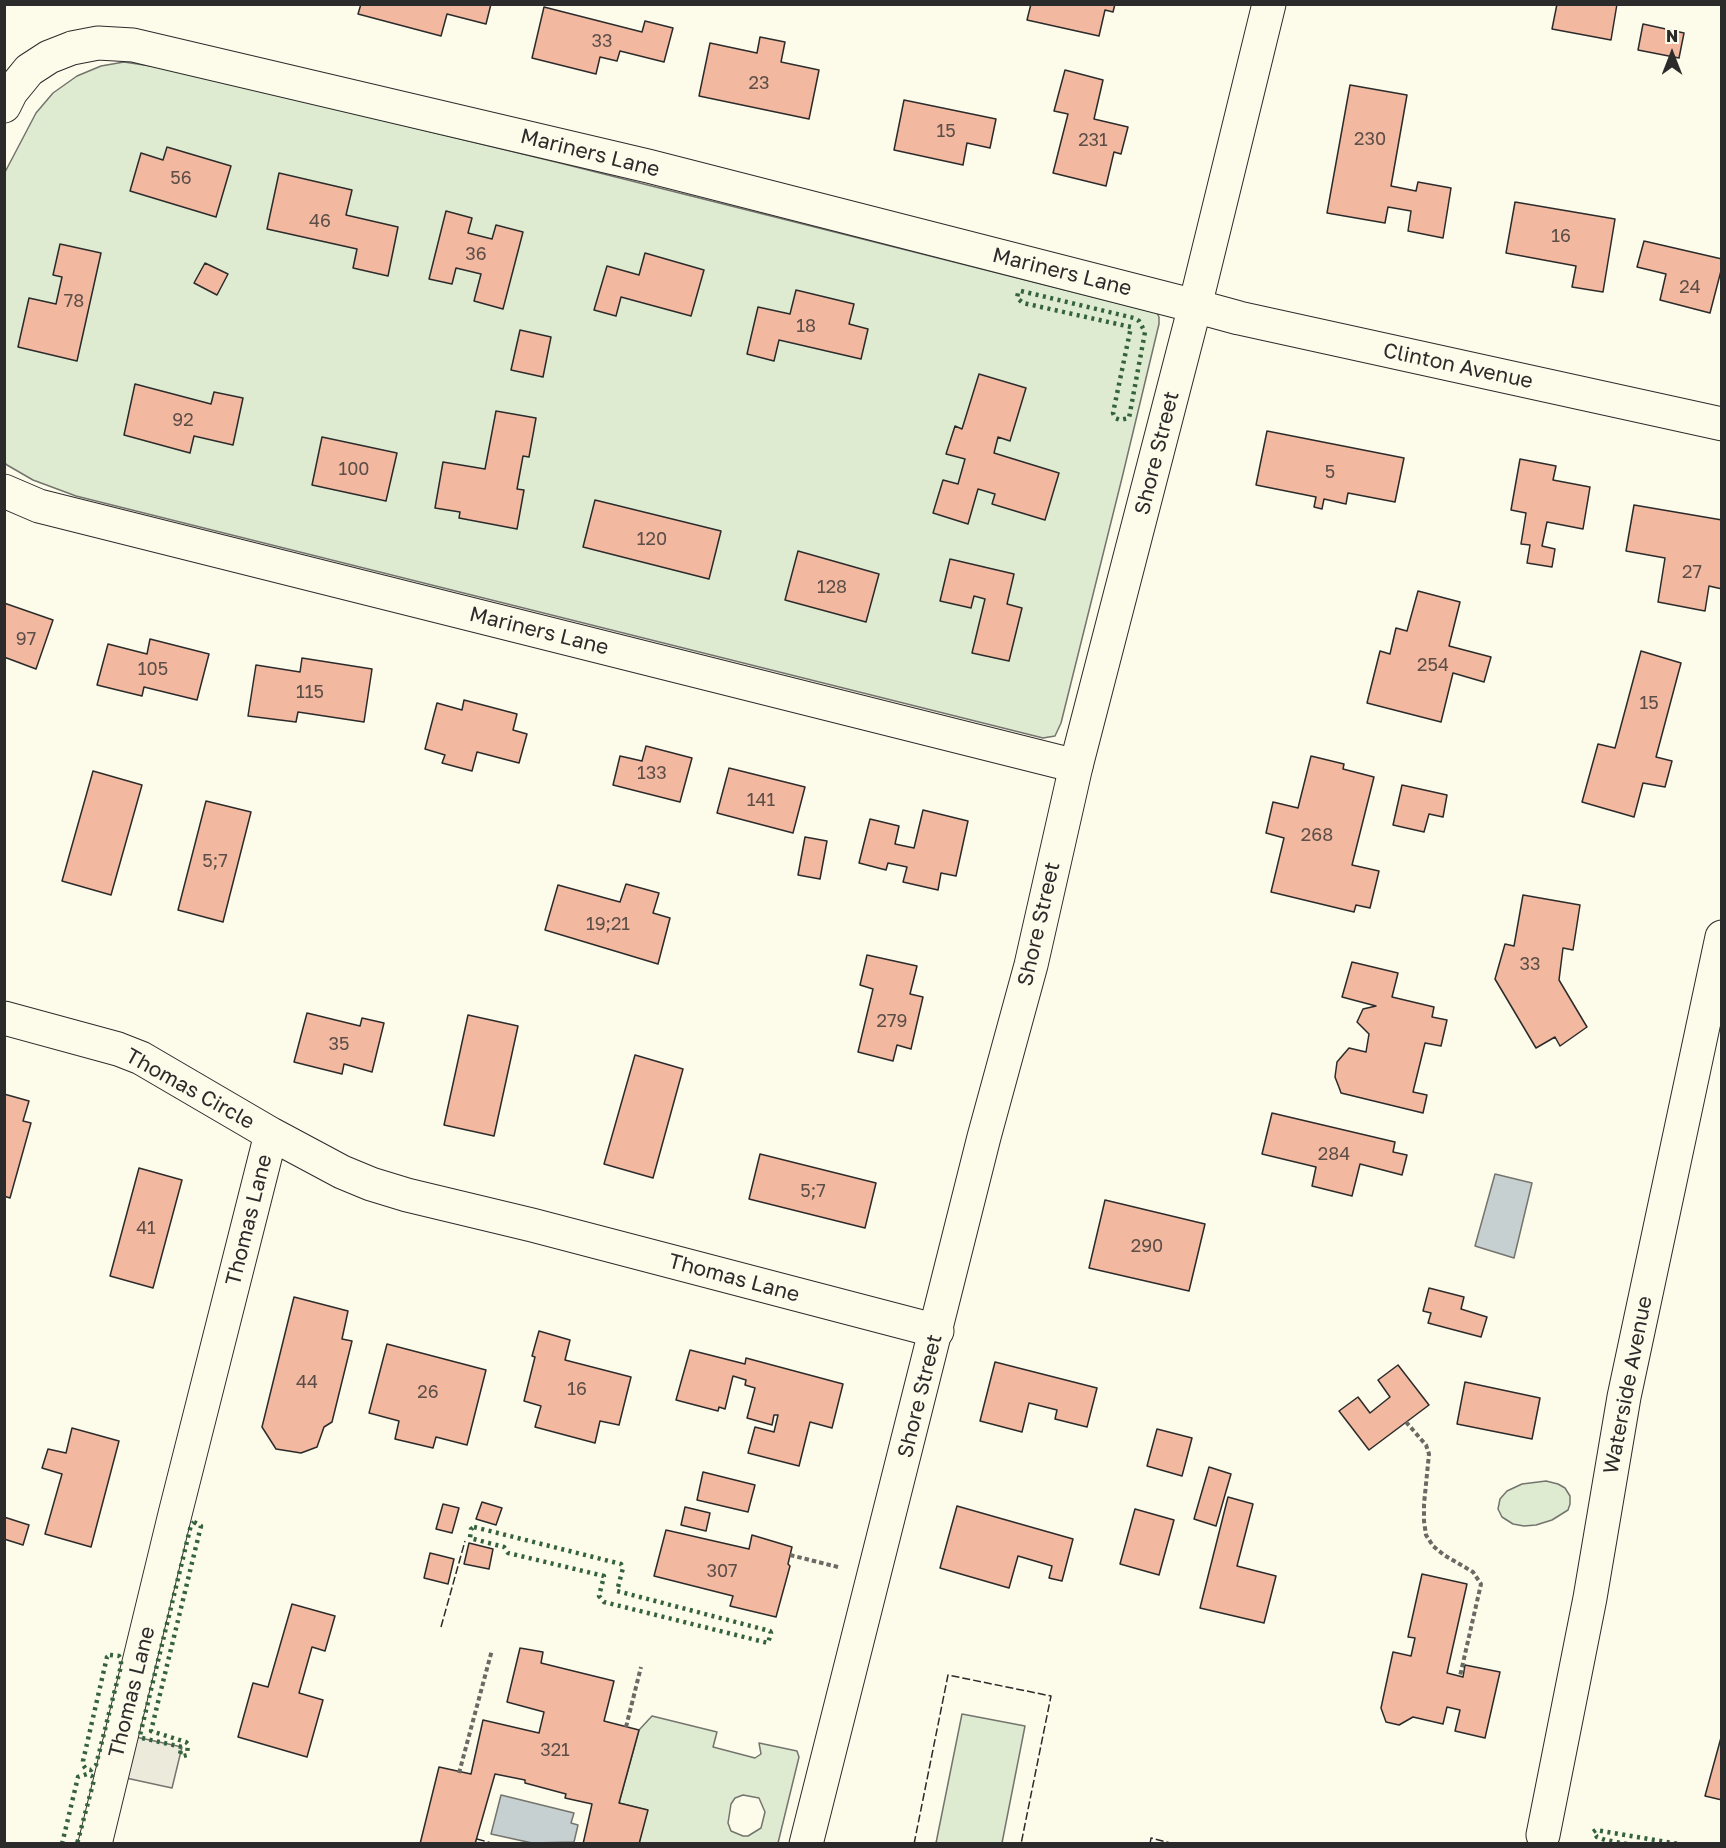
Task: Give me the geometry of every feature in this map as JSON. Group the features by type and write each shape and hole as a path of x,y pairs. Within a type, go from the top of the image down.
{"street":[{"name":"Shore Street","path":"806,1844 984,1137 1031,965 1076,766 1195,306 1269,4"},
{"name":"Mariners Lane","path":"4,106 11,92 29,70 49,57 72,48 99,43 133,45 648,166 1195,306"},
{"name":"Clinton Avenue","path":"1195,306 1239,318 1722,423"},
{"name":"Mariners Lane","path":"4,490 39,506 1076,766"},
{"name":"Waterside Avenue","path":"1538,1841 1590,1598 1624,1397 1722,938"},
{"name":"Thomas Circle","path":"4,1018 118,1049 141,1058 271,1134"},
{"name":"Thomas Lane","path":"95,1844 271,1134 342,1172 407,1195 532,1225 937,1331"}],"path":[{"path":"1406,1422 1426,1445 1429,1455 1424,1503 1426,1535 1433,1546 1444,1555 1473,1572 1481,1584 1460,1676"},
{"path":"790,1555 841,1567"},
{"path":"459,1773 492,1650"},
{"path":"626,1727 641,1666"}],"green space":[{"path":"124,62 164,68 560,163 1157,313 1159,324 1122,478 1061,723 1055,736 1043,738 76,496 33,480 7,465 5,463 4,174 36,113 53,93 77,76 101,66"},
{"path":"1546,1481 1565,1488 1570,1496 1568,1510 1552,1520 1536,1525 1513,1524 1502,1517 1498,1509 1500,1499 1507,1491 1522,1484"},
{"path":"962,1714 1025,1726 1002,1843 936,1843"},
{"path":"652,1716 717,1732 713,1747 755,1758 761,1754 759,1743 797,1751 799,1757 778,1843 639,1843 647,1810 619,1803 639,1730","holes":["743,1795 759,1798 765,1812 761,1828 748,1836 731,1831 728,1823 731,1804 735,1798"]}],"shaded area":[{"path":"1495,1174 1532,1183 1514,1258 1475,1246"},
{"path":"136,1737 182,1747 172,1788 126,1778"},
{"path":"501,1795 574,1813 571,1823 578,1825 574,1842 532,1843 491,1834"}],"building":[{"path":"361,4 491,4 486,24 447,14 441,36 358,14"},
{"path":"1031,4 1115,4 1113,12 1105,10 1099,36 1027,20"},
{"path":"1557,4 1617,4 1611,40 1552,29"},
{"path":"544,7 642,32 645,21 673,28 664,62 620,51 617,61 600,57 596,74 532,58"},
{"path":"1643,24 1684,33 1679,58 1638,50"},
{"path":"760,37 785,42 781,62 819,70 809,119 699,96 710,43 757,53"},
{"path":"1065,70 1103,80 1094,119 1128,127 1121,154 1114,152 1106,186 1053,173 1068,114 1054,111"},
{"path":"1350,85 1407,95 1391,186 1416,191 1418,182 1451,188 1443,238 1408,231 1411,211 1388,207 1385,223 1327,213"},
{"path":"904,100 996,119 990,148 967,143 963,165 894,150"},
{"path":"167,147 231,166 216,217 130,191 141,153 163,160"},
{"path":"279,173 352,190 346,215 398,227 388,276 353,268 357,249 267,229"},
{"path":"1515,202 1615,219 1603,292 1572,287 1576,266 1506,253"},
{"path":"446,211 472,218 468,233 492,239 496,225 523,232 503,309 474,301 481,274 456,268 452,284 429,279"},
{"path":"1644,241 1722,259 1710,313 1660,300 1666,274 1637,267"},
{"path":"60,244 101,253 77,361 18,347 29,298 56,304 62,277 53,275"},
{"path":"645,253 704,270 691,316 621,297 616,316 594,310 607,266 639,275"},
{"path":"205,263 228,274 217,295 194,283"},
{"path":"796,290 854,304 849,324 868,329 861,359 779,340 774,361 747,354 758,307 790,314"},
{"path":"520,330 551,337 543,377 511,370"},
{"path":"979,374 1026,388 1010,441 998,437 994,453 1059,473 1045,520 992,504 995,494 978,489 968,524 933,513 943,480 958,484 965,459 946,454 955,426 962,429"},
{"path":"135,384 211,404 214,392 243,398 233,445 194,436 190,453 124,435"},
{"path":"496,411 536,418 529,457 523,456 517,489 524,490 517,529 459,518 460,512 435,508 443,462 485,469"},
{"path":"1267,431 1404,458 1395,502 1348,493 1346,504 1324,499 1322,509 1314,507 1316,497 1256,485"},
{"path":"322,437 397,453 386,501 312,485"},
{"path":"1520,459 1556,466 1553,480 1590,487 1583,529 1547,522 1542,546 1555,549 1552,567 1527,563 1530,545 1521,544 1526,513 1511,510"},
{"path":"595,500 721,531 709,579 583,547"},
{"path":"1634,505 1722,520 1722,589 1709,586 1705,611 1658,602 1665,558 1626,551"},
{"path":"798,551 879,574 866,622 785,600"},
{"path":"950,559 1014,574 1007,604 1022,608 1009,661 972,653 985,599 974,596 971,608 940,601"},
{"path":"1418,591 1460,602 1449,646 1491,657 1484,682 1453,673 1441,722 1367,703 1380,651 1390,654 1396,628 1407,631"},
{"path":"4,603 53,620 36,669 4,657"},
{"path":"150,639 209,654 197,700 144,687 142,696 97,685 108,644 147,654"},
{"path":"1641,651 1681,663 1656,757 1672,761 1665,787 1643,783 1634,817 1582,802 1598,744 1615,748"},
{"path":"302,658 372,669 364,722 298,712 296,722 248,716 256,665 300,672"},
{"path":"464,700 517,714 513,730 527,734 519,763 477,752 472,771 442,763 445,755 425,749 437,703 462,710"},
{"path":"646,746 692,758 680,802 613,785 620,756 642,761"},
{"path":"1311,756 1344,764 1343,769 1374,777 1352,865 1379,871 1370,908 1356,905 1354,912 1271,892 1284,838 1266,833 1273,802 1298,808"},
{"path":"729,768 805,787 793,833 717,813"},
{"path":"93,771 142,785 111,895 62,881"},
{"path":"1402,785 1447,795 1443,817 1429,814 1424,832 1393,825"},
{"path":"206,801 251,812 223,922 178,910"},
{"path":"923,810 968,821 956,876 941,873 938,890 903,882 907,867 888,863 886,870 859,863 870,819 899,826 895,844 914,848"},
{"path":"805,837 827,841 820,879 798,875"},
{"path":"626,884 659,893 653,913 670,918 658,964 545,930 558,885 620,902"},
{"path":"1523,895 1580,905 1573,950 1563,948 1559,980 1587,1027 1560,1046 1555,1037 1536,1048 1495,979 1505,944 1514,946"},
{"path":"867,955 917,966 910,994 923,997 911,1049 897,1045 893,1061 858,1052 873,989 860,985"},
{"path":"1352,962 1398,973 1392,997 1434,1007 1432,1017 1447,1020 1441,1046 1425,1043 1413,1092 1427,1095 1423,1113 1341,1093 1335,1077 1337,1062 1349,1048 1366,1052 1369,1034 1357,1022 1363,1009 1376,1006 1342,997"},
{"path":"307,1013 360,1026 362,1018 384,1023 372,1072 344,1064 342,1074 294,1062"},
{"path":"468,1015 518,1026 494,1136 444,1125"},
{"path":"635,1055 683,1069 653,1178 604,1164"},
{"path":"4,1094 29,1101 23,1121 31,1123 10,1198 4,1196"},
{"path":"1272,1113 1395,1142 1393,1152 1407,1155 1402,1175 1360,1164 1352,1196 1312,1186 1316,1167 1262,1154"},
{"path":"760,1154 876,1183 865,1228 749,1199"},
{"path":"139,1168 182,1180 153,1288 110,1276"},
{"path":"1105,1200 1205,1224 1189,1291 1089,1268"},
{"path":"1429,1288 1464,1297 1461,1309 1487,1317 1481,1337 1428,1323 1431,1313 1423,1311"},
{"path":"294,1297 348,1311 342,1339 352,1341 332,1422 324,1427 317,1447 301,1453 276,1449 262,1427"},
{"path":"539,1331 570,1340 565,1360 631,1377 619,1425 600,1421 595,1443 535,1427 541,1406 524,1401"},
{"path":"387,1344 486,1370 467,1445 436,1437 433,1448 395,1439 399,1421 369,1413"},
{"path":"690,1350 745,1364 746,1358 843,1384 832,1428 810,1422 799,1466 748,1453 755,1427 774,1432 778,1415 774,1415 772,1425 747,1418 755,1388 745,1385 746,1380 733,1376 725,1409 719,1407 718,1411 676,1400"},
{"path":"995,1362 1097,1388 1087,1427 1055,1419 1057,1410 1029,1403 1022,1432 980,1421"},
{"path":"1398,1365 1429,1405 1369,1450 1339,1411 1358,1397 1370,1413 1390,1397 1378,1380"},
{"path":"1465,1382 1540,1398 1532,1439 1457,1424"},
{"path":"72,1428 119,1441 91,1547 45,1534 62,1474 42,1468 48,1449 66,1453"},
{"path":"1157,1429 1192,1438 1182,1476 1147,1466"},
{"path":"1209,1467 1231,1474 1216,1526 1194,1519"},
{"path":"703,1472 755,1485 748,1512 697,1500"},
{"path":"1228,1497 1253,1504 1237,1566 1276,1576 1264,1623 1200,1608"},
{"path":"482,1502 502,1508 496,1525 476,1519"},
{"path":"443,1504 459,1508 452,1533 436,1529"},
{"path":"957,1506 1073,1539 1062,1581 1049,1578 1052,1566 1018,1556 1009,1588 940,1568"},
{"path":"685,1507 710,1513 706,1531 681,1525"},
{"path":"1135,1509 1174,1520 1159,1575 1120,1564"},
{"path":"4,1517 29,1525 23,1545 4,1539"},
{"path":"666,1530 749,1549 752,1535 792,1547 788,1564 790,1566 776,1617 730,1606 733,1596 654,1576"},
{"path":"469,1543 493,1549 489,1569 464,1564"},
{"path":"430,1553 454,1559 448,1584 424,1578"},
{"path":"1422,1574 1467,1584 1447,1673 1463,1677 1465,1665 1500,1672 1485,1738 1455,1731 1460,1710 1447,1707 1443,1724 1413,1717 1399,1725 1386,1722 1381,1708 1393,1652 1411,1656 1415,1638 1408,1637"},
{"path":"292,1604 335,1616 325,1651 312,1647 299,1693 323,1700 307,1757 238,1737 253,1683 268,1687"},
{"path":"520,1648 543,1652 541,1663 614,1681 604,1721 639,1730 619,1803 648,1810 639,1844 583,1844 592,1804 565,1798 566,1794 525,1783 525,1780 495,1774 475,1844 420,1844 439,1767 471,1774 483,1720 539,1733 544,1712 507,1702"},
{"path":"1722,1734 1722,1800 1705,1796"}],"hedge":[{"path":"1021,291 1139,321 1145,332 1129,418 1120,420 1115,418 1113,413 1131,327 1023,303 1017,298 1021,291"},
{"path":"194,1522 201,1526 151,1731 186,1742 188,1744 187,1755 183,1756 180,1754 182,1747 142,1738 140,1735 191,1525 194,1522"},
{"path":"474,1527 621,1564 623,1568 617,1591 770,1631 768,1643 604,1602 599,1596 604,1576 508,1553 504,1547 470,1538 471,1529 474,1527"},
{"path":"110,1655 119,1656 121,1666 96,1765 91,1770 86,1769 83,1761 107,1657 110,1655"},
{"path":"62,1844 78,1777 87,1774 94,1780 77,1844"},
{"path":"1627,1844 1605,1840 1597,1837 1593,1832 1596,1830 1678,1844"}],"fence":[{"path":"441,1627 465,1541"},
{"path":"914,1844 948,1675 1051,1696 1021,1844"},
{"path":"1150,1844 1151,1838 1174,1844"},
{"path":"477,1839 495,1844"}]}
